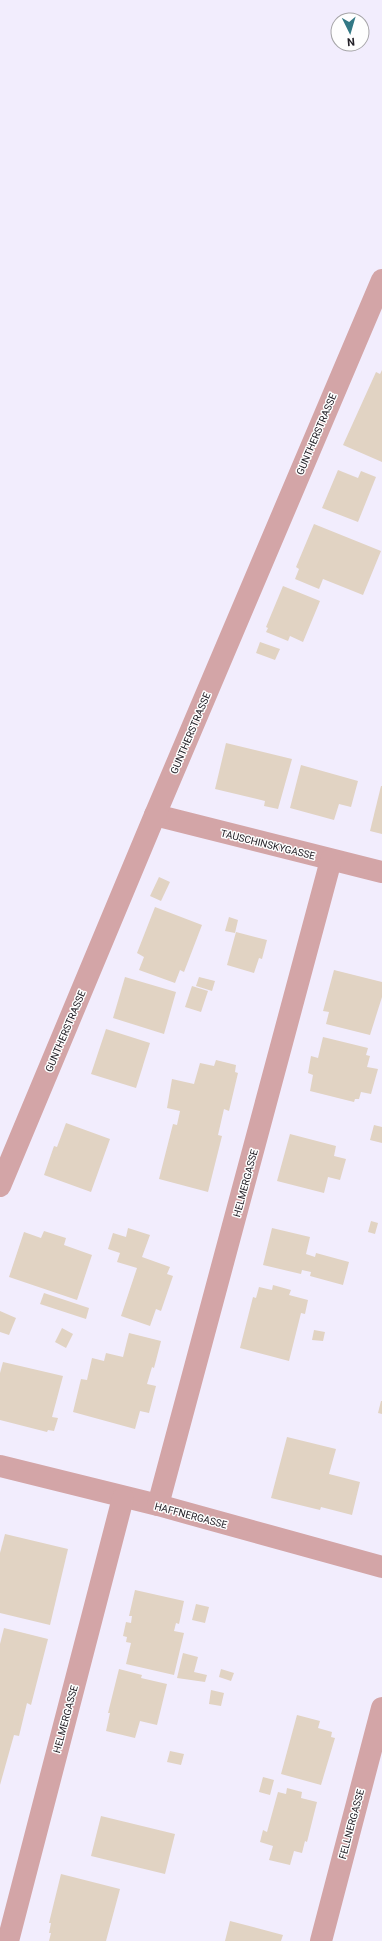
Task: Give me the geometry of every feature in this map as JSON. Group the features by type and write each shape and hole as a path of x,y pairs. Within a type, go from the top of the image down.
{"street":[{"name":"GUNTHERSTRASSE","path":"0,1186 155,815 382,280"},
{"name":"TAUSCHINSKYGASSE","path":"155,815 382,872"},
{"name":"HELMERGASSE","path":"158,1505 331,860"},
{"name":"HAFFNERGASSE","path":"0,1466 123,1498 158,1505 382,1567"},
{"name":"HELMERGASSE","path":"8,1941 123,1498"},
{"name":"FELLNERGASSE","path":"320,1941 382,1708"}],"building":[{"path":"382,370 382,462 343,445 376,372 380,374"},
{"path":"338,470 358,478 361,471 376,477 358,522 322,508"},
{"path":"314,524 381,551 363,595 323,579 319,589 295,579 299,569 296,567"},
{"path":"283,586 320,601 303,642 290,636 288,641 266,632 268,628 266,627"},
{"path":"260,642 280,649 275,660 256,653"},
{"path":"226,743 292,759 278,809 264,806 265,801 215,789"},
{"path":"301,765 358,781 351,807 339,804 334,820 290,808"},
{"path":"382,786 382,834 370,831"},
{"path":"159,877 170,882 161,901 150,896"},
{"path":"155,907 202,925 184,972 180,970 175,983 139,970 144,957 137,953"},
{"path":"229,917 238,920 235,933 225,931"},
{"path":"236,932 267,940 262,959 259,958 254,973 227,965"},
{"path":"334,970 382,982 382,997 370,1035 326,1024 329,1012 323,1011"},
{"path":"125,977 176,992 164,1034 113,1018"},
{"path":"199,977 215,981 212,991 196,986"},
{"path":"192,986 208,991 201,1012 185,1007"},
{"path":"106,1029 150,1043 136,1088 91,1074"},
{"path":"323,1037 368,1048 366,1055 370,1056 367,1067 378,1069 371,1094 361,1092 359,1099 355,1099 354,1102 310,1091 313,1075 308,1073 311,1056 318,1058"},
{"path":"216,1060 236,1065 235,1072 238,1073 229,1111 224,1109 218,1135 222,1136 208,1192 159,1179 173,1124 177,1125 180,1111 167,1108 172,1079 194,1084 200,1063 214,1066"},
{"path":"66,1123 110,1139 91,1192 44,1175 54,1146 57,1147"},
{"path":"374,1125 382,1127 382,1143 370,1140"},
{"path":"290,1134 336,1146 334,1156 346,1159 340,1180 328,1177 324,1193 277,1181"},
{"path":"371,1221 378,1223 375,1234 368,1232"},
{"path":"128,1228 150,1235 142,1257 170,1267 167,1274 173,1276 161,1311 156,1309 150,1326 121,1316 137,1268 117,1262 120,1253 108,1249 113,1233 126,1237"},
{"path":"272,1228 310,1237 306,1254 315,1257 316,1253 349,1262 343,1285 310,1276 311,1272 302,1270 301,1274 263,1265"},
{"path":"44,1231 66,1238 64,1245 92,1255 77,1300 9,1277 24,1232 41,1238"},
{"path":"273,1285 291,1290 289,1295 308,1300 305,1314 301,1313 289,1361 240,1348 253,1297 256,1298 259,1287 272,1290"},
{"path":"44,1293 89,1308 86,1319 40,1304"},
{"path":"0,1311 16,1318 9,1335 0,1332"},
{"path":"62,1328 73,1334 66,1348 55,1342"},
{"path":"314,1330 325,1332 323,1341 312,1340"},
{"path":"129,1333 161,1341 154,1368 152,1367 147,1384 156,1386 149,1413 140,1411 135,1429 73,1412 81,1379 87,1380 92,1358 104,1361 106,1353 123,1357"},
{"path":"3,1362 63,1376 52,1417 58,1418 54,1431 48,1430 47,1432 0,1420 0,1373"},
{"path":"382,1401 382,1414 378,1413"},
{"path":"287,1437 336,1449 329,1474 360,1482 352,1515 321,1507 320,1510 271,1498"},
{"path":"5,1534 68,1549 50,1625 0,1613 0,1553"},
{"path":"135,1590 184,1601 179,1624 176,1623 174,1631 184,1633 174,1675 126,1664 131,1643 126,1642 127,1637 123,1636 126,1622 131,1623 132,1616 129,1616"},
{"path":"196,1604 209,1607 205,1623 192,1620"},
{"path":"4,1628 48,1639 31,1705 27,1703 19,1736 14,1735 0,1785 0,1644"},
{"path":"183,1653 198,1657 194,1672 207,1675 205,1682 177,1678"},
{"path":"119,1669 142,1675 141,1678 167,1684 157,1725 140,1721 135,1738 106,1731 110,1713 108,1713"},
{"path":"221,1669 234,1673 231,1681 219,1677"},
{"path":"211,1690 224,1693 221,1706 209,1704"},
{"path":"297,1715 320,1721 318,1728 332,1732 331,1737 335,1738 321,1785 281,1774"},
{"path":"170,1751 184,1754 181,1765 167,1762"},
{"path":"263,1777 274,1780 270,1795 259,1792"},
{"path":"287,1788 302,1792 301,1798 317,1802 307,1842 305,1841 302,1853 294,1851 290,1865 269,1860 273,1846 260,1842 263,1830 267,1832 278,1792 286,1794"},
{"path":"101,1816 175,1834 165,1874 91,1856"},
{"path":"61,1874 120,1889 106,1941 49,1941 51,1923 49,1923"},
{"path":"230,1921 283,1935 281,1941 225,1941"}]}
